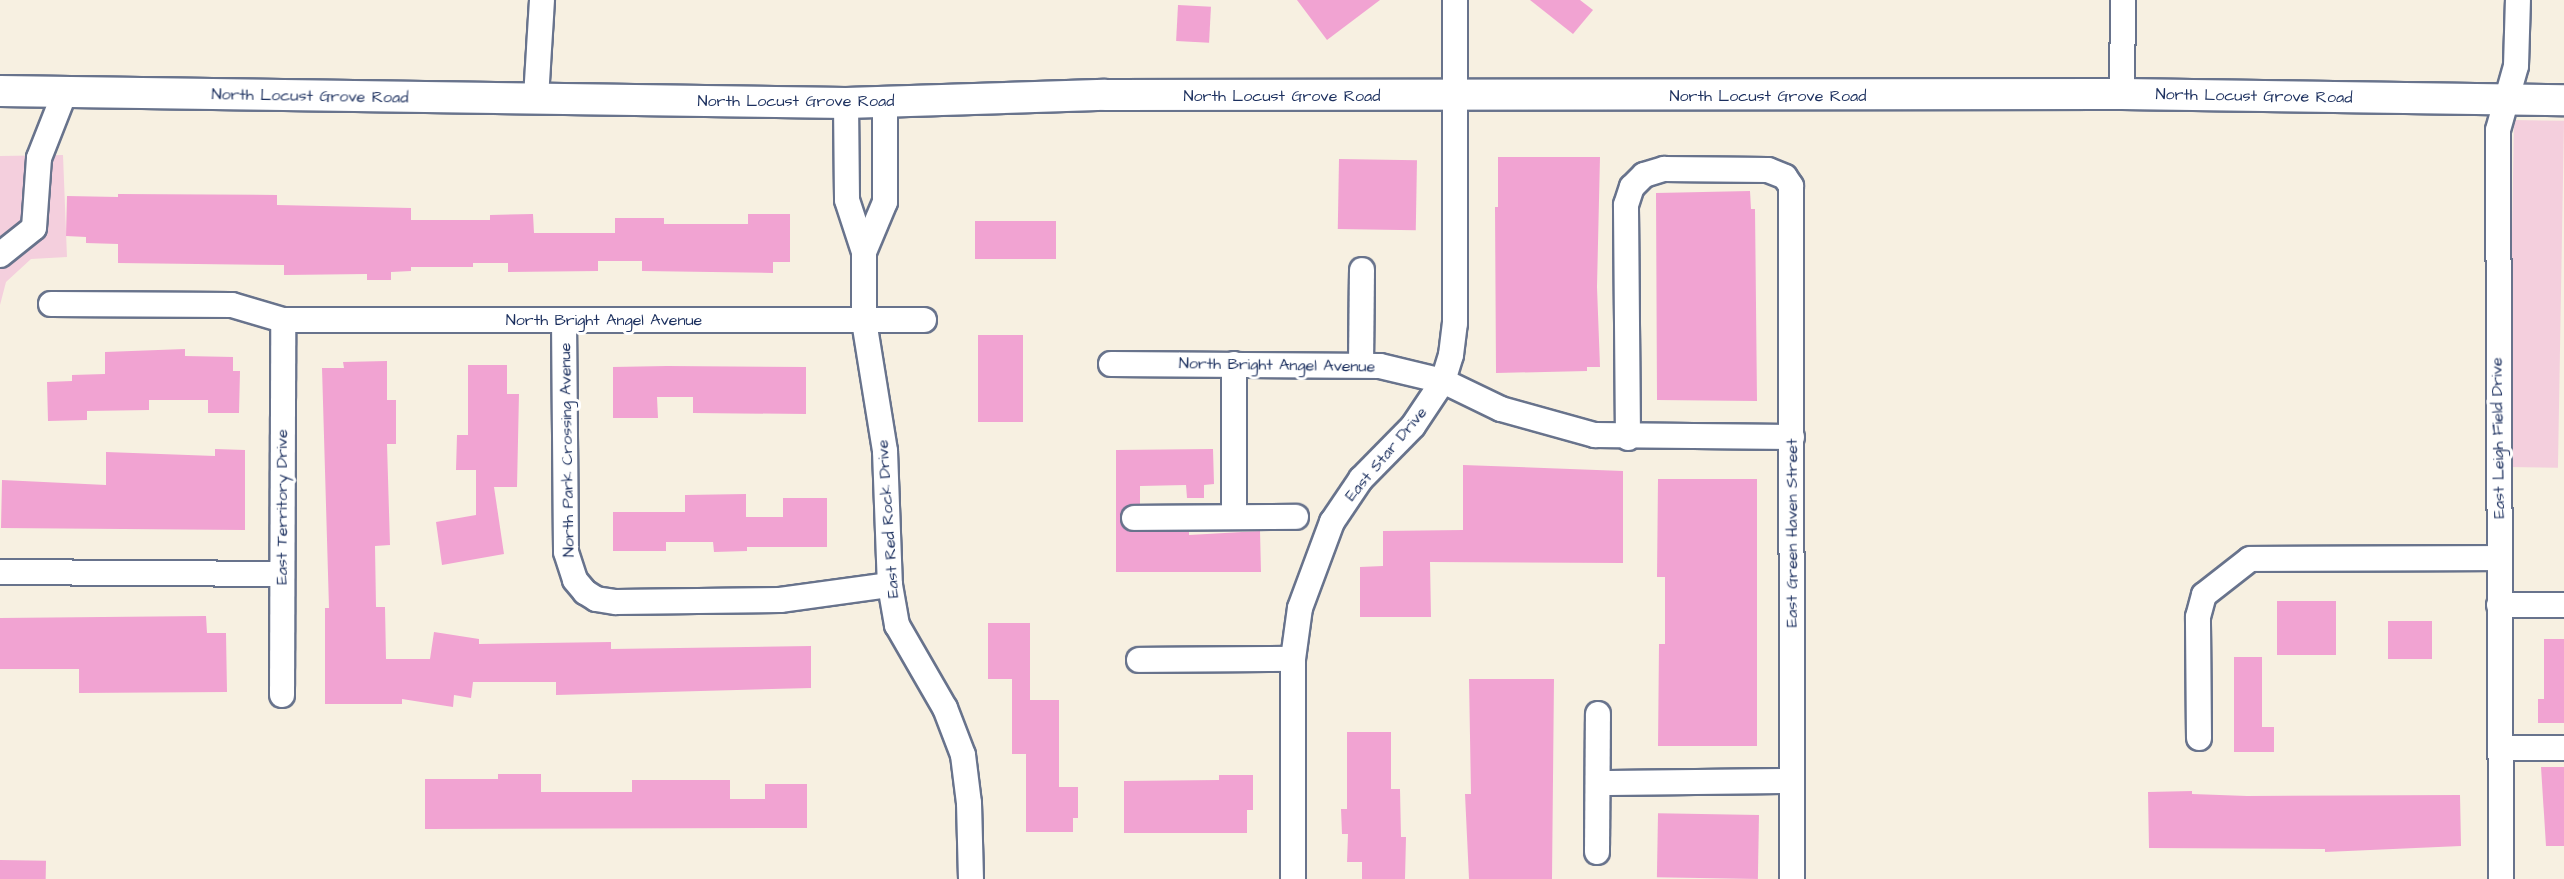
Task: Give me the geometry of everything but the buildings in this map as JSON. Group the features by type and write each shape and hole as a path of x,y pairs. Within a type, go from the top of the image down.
{"main road":[{"name":"North Locust Grove Road","path":"0,91 846,103 1105,95 1455,97 2122,94 2564,100"}],"street":[{"path":"536,98 542,0"},
{"name":"East Star Drive","path":"1293,879 1293,659 1300,608 1332,522 1361,479 1413,426 1443,381 1455,323 1455,0"},
{"path":"2122,94 2123,0"},
{"name":"East Leigh Field Drive","path":"2501,879 2498,130 2516,66 2518,0"},
{"path":"0,255 34,228 39,158 65,92"},
{"name":"East Red Rock Drive","path":"864,252 885,202 885,102"},
{"name":"East Red Rock Drive","path":"846,103 847,200 864,252 864,321 885,451 890,585 897,625 945,708 963,755 969,802 971,879"},
{"name":"East Green Haven Street","path":"1628,438 1626,205 1632,187 1644,175 1664,169 1768,170 1785,177 1791,186 1792,879"},
{"path":"1361,365 1362,270"},
{"name":"North Bright Angel Avenue","path":"51,304 232,305 283,320 924,320"},
{"name":"East Territory Drive","path":"282,695 283,320"},
{"name":"North Park Crossing Avenue","path":"564,320 566,552 575,580 585,592 596,598 616,602 780,600 890,585"},
{"name":"North Bright Angel Avenue","path":"1111,364 1380,366 1443,381 1501,409 1550,424 1628,438 1792,437"},
{"path":"1234,364 1234,517"},
{"path":"1134,518 1296,517"},
{"path":"2199,738 2198,617 2204,595 2250,559 2499,558"},
{"path":"0,572 282,574"},
{"path":"2499,605 2564,605"},
{"path":"1139,660 1293,659"},
{"path":"1597,852 1598,714"},
{"path":"2501,748 2564,748"},
{"path":"1599,783 1792,781"}],"shaded area":[{"path":"2514,120 2564,121 2558,468 2508,467"},
{"path":"63,155 67,257 31,259 6,282 0,305 0,156"}]}
